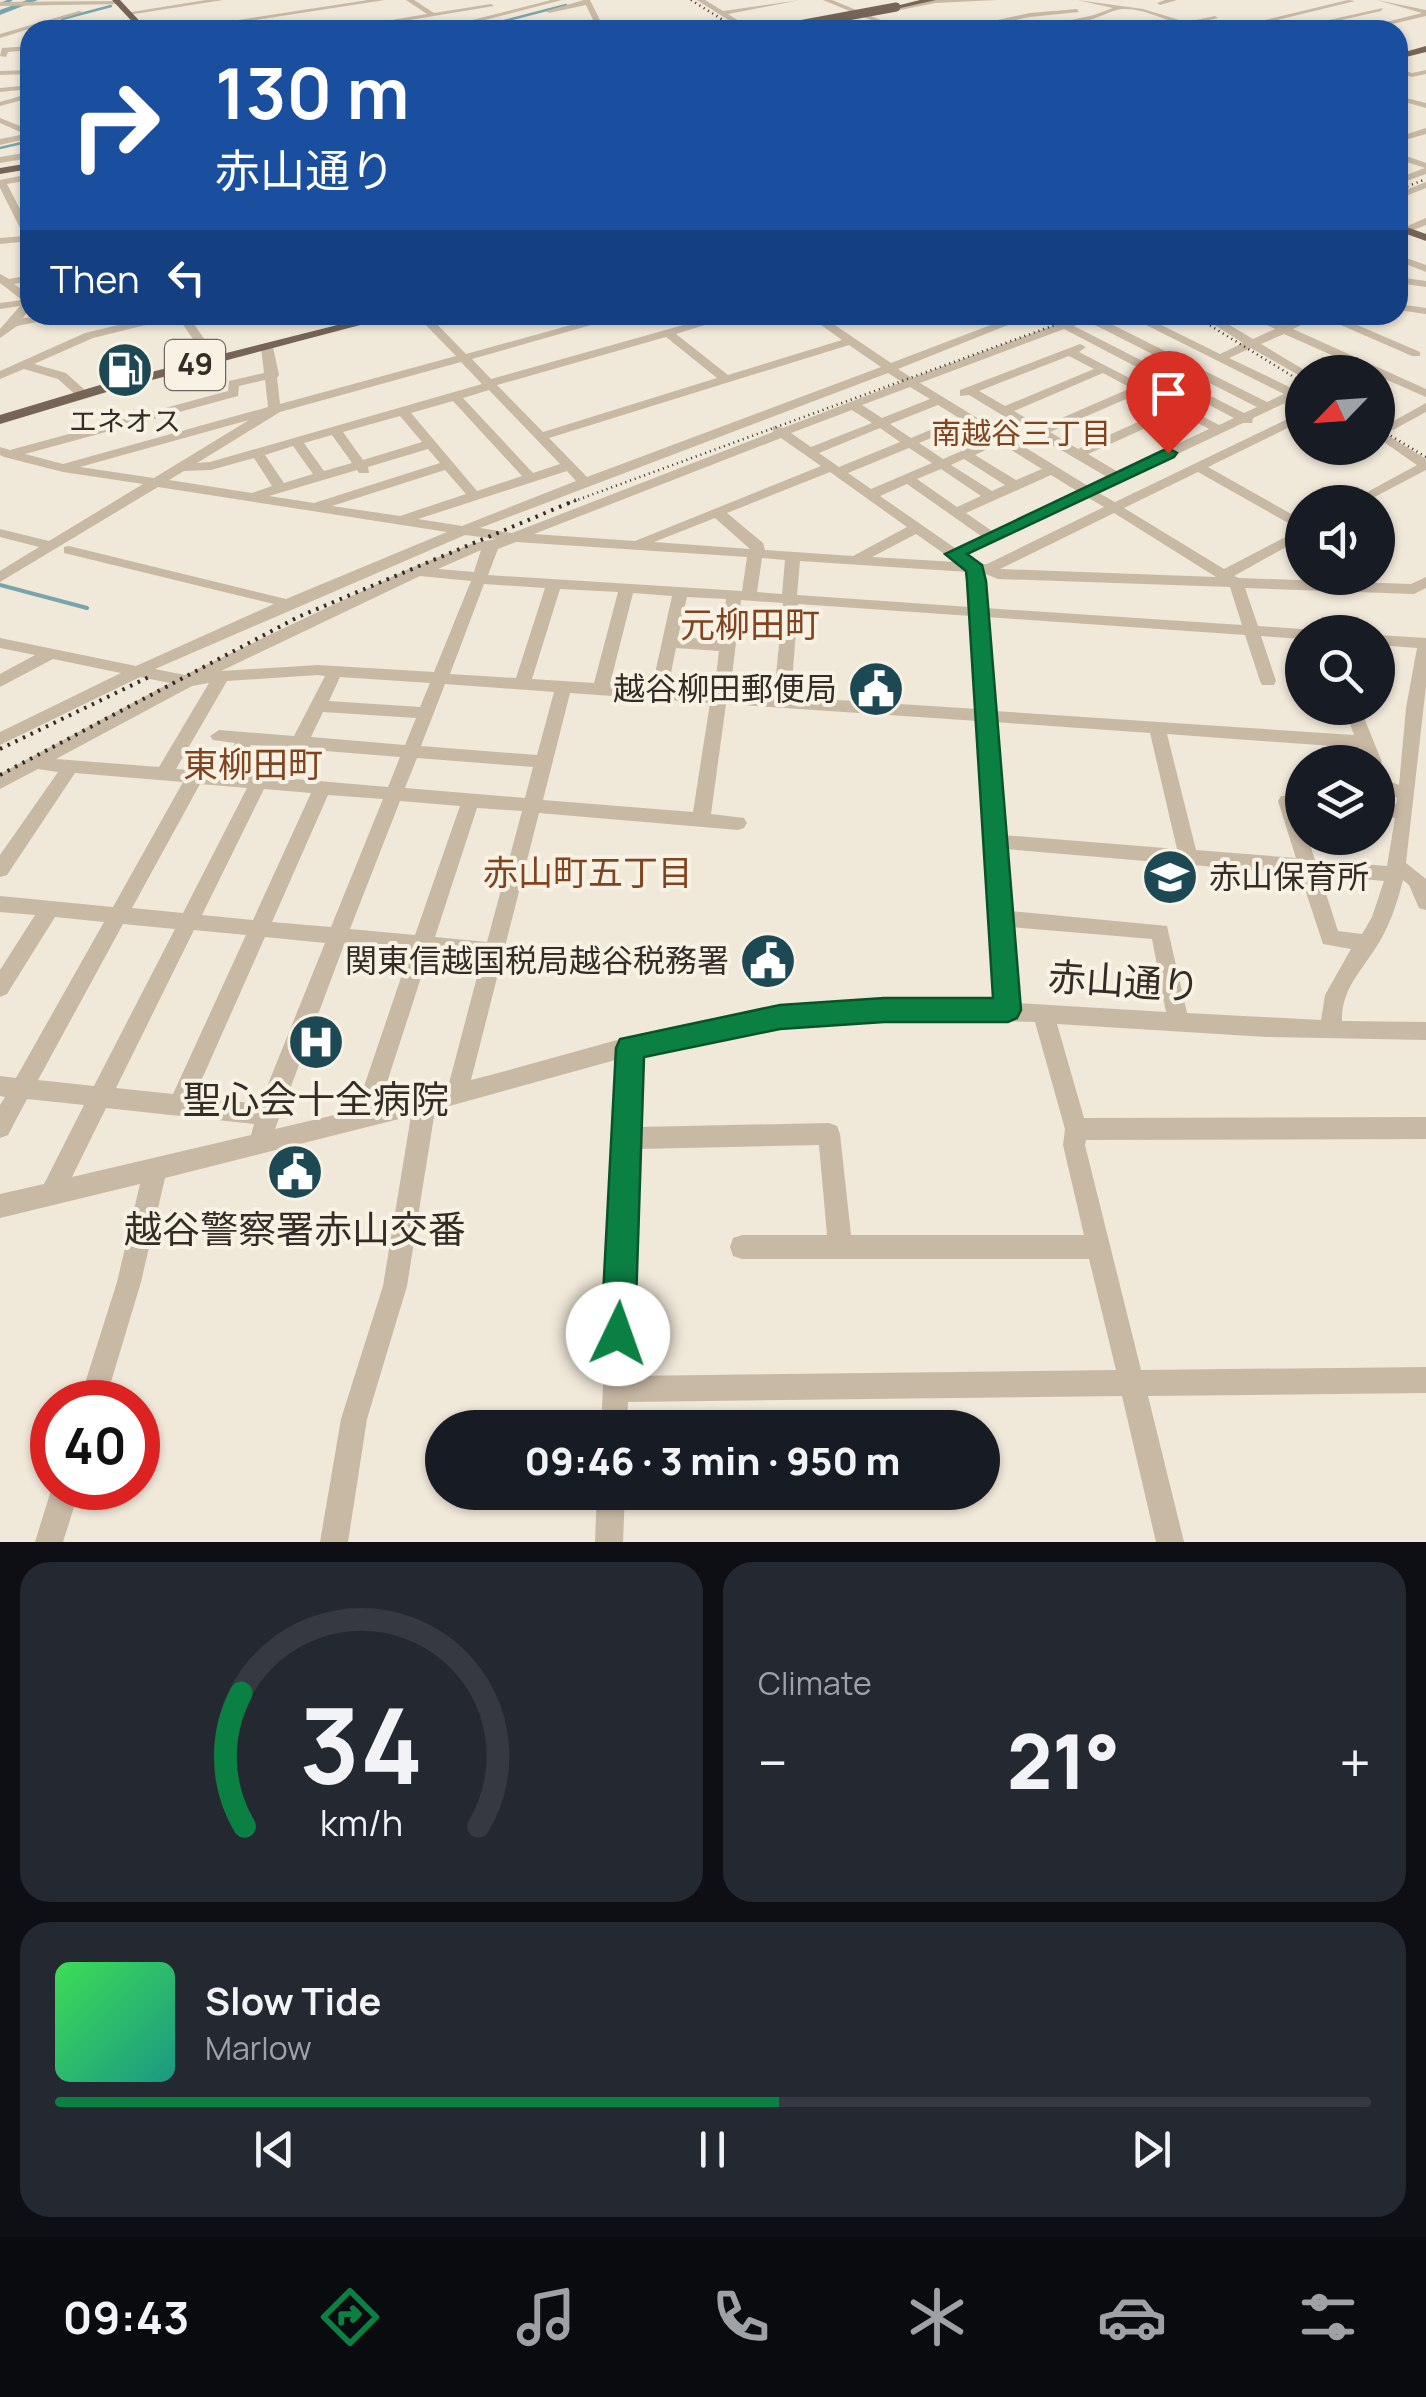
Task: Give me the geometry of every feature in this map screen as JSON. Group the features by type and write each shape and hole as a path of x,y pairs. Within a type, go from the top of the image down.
{"main road":[{"path":"117,2 137,20"},
{"path":"829,20 933,5"},
{"path":"130,12 137,20"},
{"name":"49","path":"0,420 82,394 345,325"}],"street":[{"path":"0,10 39,0"},
{"path":"130,12 208,0"},
{"path":"162,5 220,0"},
{"path":"251,20 348,2 382,0"},
{"path":"409,0 432,15"},
{"path":"481,0 504,14"},
{"path":"479,20 559,0"},
{"path":"700,0 733,20"},
{"path":"724,0 745,9"},
{"path":"722,13 797,0"},
{"path":"826,0 876,20"},
{"path":"828,20 910,5 952,8 951,3 980,0 1021,20"},
{"path":"1055,0 1087,20"},
{"path":"1080,0 1175,20"},
{"path":"1067,20 1078,15 1092,18 1131,0"},
{"path":"1157,1 1174,0"},
{"path":"1268,20 1353,0 1426,13"},
{"path":"1409,0 1426,4"},
{"path":"514,20 587,1"},
{"path":"1146,12 1168,6 1157,1"},
{"path":"19,5 117,2"},
{"path":"70,20 117,2"},
{"path":"348,2 373,20"},
{"path":"1333,4 1362,13"},
{"path":"1333,20 1381,4 1426,21"},
{"path":"860,14 910,5"},
{"path":"881,20 910,5"},
{"path":"402,20 491,6"},
{"path":"1008,20 1078,15 1112,8"},
{"path":"1399,20 1426,13"},
{"path":"274,16 279,20"},
{"path":"1030,16 1042,20"},
{"path":"1206,20 1215,18"},
{"path":"3,54 20,41"},
{"path":"14,88 20,81"},
{"path":"0,90 20,88"},
{"path":"0,104 8,112 5,123"},
{"path":"2,185 20,219"},
{"path":"3,280 20,296"},
{"path":"0,296 17,293"},
{"path":"0,335 20,316"},
{"path":"0,320 20,321"},
{"path":"0,375 89,335 132,325"},
{"path":"189,325 212,361"},
{"path":"432,325 600,501"},
{"path":"63,468 583,325"},
{"path":"184,468 195,470 257,453 693,325"},
{"path":"828,325 910,382 1231,578 1268,680"},
{"path":"0,740 134,672 526,504 762,418 997,325"},
{"path":"1034,325 1045,332"},
{"path":"1106,325 1267,406"},
{"path":"1154,325 1285,390"},
{"path":"1205,325 1285,366"},
{"path":"1218,325 1248,347"},
{"path":"1275,325 1400,366"},
{"path":"870,495 965,454 1040,432 1140,388 1196,372 1293,325"},
{"path":"1340,325 1400,366 1426,394"},
{"path":"0,782 270,636 416,571 479,546 492,546 852,404 1064,326 1262,427"},
{"path":"1109,348 1160,328"},
{"path":"666,332 725,379"},
{"path":"539,437 851,340"},
{"path":"810,452 1094,341"},
{"path":"267,347 275,410"},
{"path":"1069,351 1218,430"},
{"path":"988,352 1020,370"},
{"path":"0,363 27,365 62,376 82,394"},
{"path":"1004,411 1104,369"},
{"path":"4,453 234,394 233,384 273,375"},
{"path":"970,391 1117,477"},
{"path":"455,396 531,478"},
{"path":"954,554 1285,400"},
{"path":"852,404 992,497"},
{"path":"1395,421 1426,407"},
{"path":"1078,454 1178,408"},
{"path":"0,577 61,548 275,410"},
{"path":"402,411 474,496"},
{"path":"762,418 954,554 998,574 1231,578 1414,589 1426,582"},
{"path":"641,547 642,542 969,418"},
{"path":"4,453 63,468 508,537 982,569 1285,424"},
{"path":"334,430 376,487"},
{"path":"1395,434 1426,450"},
{"path":"1388,485 1426,465 1395,439"},
{"path":"296,441 321,476"},
{"path":"250,498 430,444"},
{"path":"257,453 280,488"},
{"path":"1168,453 1285,516"},
{"path":"965,454 1015,486"},
{"path":"312,507 448,465"},
{"path":"400,520 568,466"},
{"path":"957,512 1052,469"},
{"path":"908,479 992,536"},
{"path":"509,485 526,504"},
{"path":"701,819 728,646 758,546 718,513"},
{"path":"1017,524 1044,542"},
{"path":"854,561 857,556 916,528"},
{"path":"0,533 279,600 283,606"},
{"path":"904,563 939,543"},
{"path":"1231,578 1285,543"},
{"path":"260,1145 267,1115 492,546"},
{"path":"782,701 792,556"},
{"path":"982,569 977,612 1008,1010"},
{"path":"416,571 1285,633"},
{"path":"522,684 554,583"},
{"path":"600,690 627,588"},
{"path":"658,694 680,592"},
{"path":"1332,1028 1330,1013 1335,991 1385,910 1396,870 1426,644 1395,641"},
{"path":"670,642 728,646"},
{"path":"0,643 48,656 185,681 290,669 335,671 1365,742"},
{"path":"0,681 48,656"},
{"path":"300,742 335,671"},
{"path":"165,773 221,677"},
{"path":"457,1094 563,687"},
{"path":"318,706 426,714"},
{"path":"1358,725 1366,745"},
{"path":"1157,728 1188,856"},
{"path":"219,736 544,762"},
{"path":"226,778 246,738"},
{"path":"42,759 44,764 738,823"},
{"path":"0,870 71,766"},
{"path":"0,1127 10,1088 118,915 196,775"},
{"path":"52,1193 260,781"},
{"path":"178,1106 323,786"},
{"path":"1395,796 1403,803"},
{"path":"364,1118 471,799"},
{"path":"1395,805 1403,803"},
{"path":"995,841 1396,870 1417,880 1426,902"},
{"path":"1303,855 1330,938 1368,942"},
{"path":"0,904 496,951"},
{"path":"0,988 50,908"},
{"path":"1000,918 1160,932 1178,1020"},
{"name":"赤山通り","path":"0,1206 260,1145 630,1048 780,1017 884,1010 1008,1010 1426,1031"},
{"path":"1044,1012 1076,1129 1074,1145 1170,1542"},
{"path":"615,1410 630,1048"},
{"path":"10,1088 267,1115"},
{"path":"334,1542 354,1419 395,1286 425,1102"},
{"path":"1076,1129 1426,1128"},
{"path":"628,1138 829,1134 840,1246"},
{"path":"99,1380 129,1282 155,1170"},
{"path":"742,1247 1099,1247"},
{"path":"616,1390 1426,1380"},
{"path":"49,1542 59,1510"},
{"path":"610,1542 611,1510"}],"waterway":[{"path":"0,4 11,0"},
{"path":"0,13 34,0"},
{"path":"508,20 566,5"},
{"path":"62,19 111,6"},
{"path":"0,148 20,143"},
{"path":"0,585 87,608"}],"railway":[{"path":"691,0 723,20"},
{"path":"1408,186 1426,179"},
{"path":"569,503 1055,325"},
{"path":"1209,325 1285,372"},
{"path":"1395,438 1426,457"},
{"path":"0,775 298,617 576,500"},
{"path":"0,749 153,675"}],"place":[{"name":"エネオス","path":"125,370"},
{"name":"越谷柳田郵便局","path":"876,689"},
{"name":"赤山保育所","path":"1170,877"},
{"name":"関東信越国税局越谷税務署","path":"768,961"},
{"name":"聖心会十全病院","path":"316,1042"},
{"name":"越谷警察署赤山交番","path":"295,1172"}],"district":[{"name":"南越谷三丁目","path":"1021,434"},
{"name":"元柳田町","path":"750,625"},
{"name":"東柳田町","path":"253,765"},
{"name":"赤山町五丁目","path":"588,873"}],"route":[{"path":"618,1334 630,1048 780,1017 884,1010 1008,1010 975,569 954,554 1168,453"}]}
